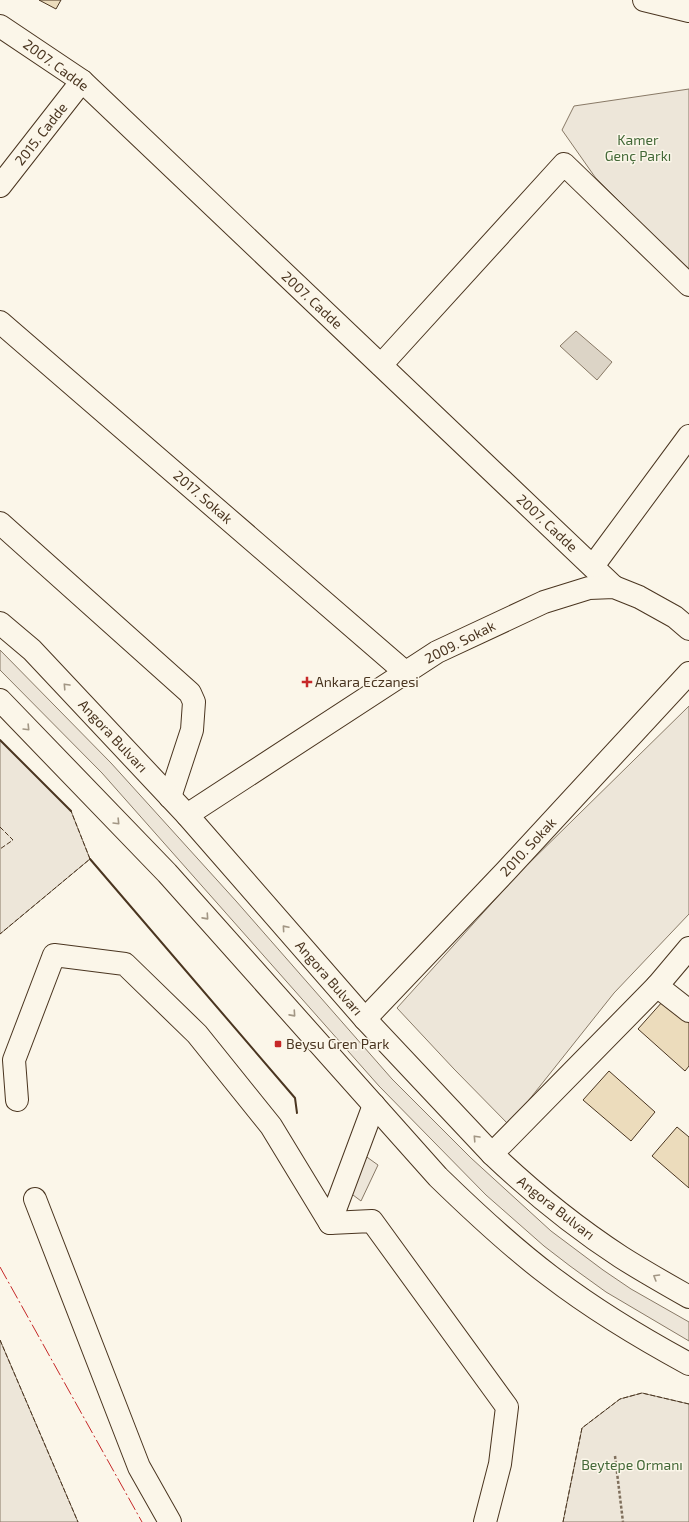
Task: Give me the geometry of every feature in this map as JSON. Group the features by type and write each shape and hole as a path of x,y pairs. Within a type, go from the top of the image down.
{"street":[{"path":"644,0 689,11"},
{"name":"2007. Cadde","path":"0,26 82,81 614,587"},
{"name":"2015. Cadde","path":"0,186 82,81"},
{"path":"381,365 564,164 689,284"},
{"name":"2017. Sokak","path":"0,322 405,672"},
{"path":"593,566 689,436"},
{"path":"0,523 190,694 194,702 192,730 170,798"},
{"name":"2009. Sokak","path":"187,815 437,652 544,602 589,588 614,587 639,597 675,617 689,629"},
{"name":"Angora Bulvarı","path":"0,623 32,650 187,815 366,1019 492,1154 518,1178 577,1225 621,1256 689,1297"},
{"name":"2010. Sokak","path":"366,1019 501,877 689,673"},
{"path":"0,700 167,873 438,1177 480,1218 518,1251 586,1302 689,1364"},
{"path":"492,1154 656,986 689,948"},
{"path":"17,1100 14,1060 54,955 125,964 197,1034 271,1126 330,1223"},
{"path":"656,986 689,1011"},
{"path":"330,1223 374,1105"},
{"path":"35,1199 139,1467 170,1522"},
{"path":"330,1223 372,1221 507,1407 500,1464 485,1522"}],"path":[{"path":"615,1456 623,1522"}],"green space":[{"name":"Kamer Genç Parkı","path":"689,89 689,271 595,177 562,130 574,106"},
{"path":"0,650 111,763 236,901 392,1079 471,1158 551,1231 631,1289 689,1322 689,1341 606,1292 544,1246 486,1195 379,1086 102,773 0,670"},
{"path":"689,706 689,914 614,993 509,1125 397,1008 520,872"},
{"path":"0,740 71,811 90,859 0,934"},
{"path":"357,1150 378,1165 361,1201 341,1186"},
{"path":"0,1340 78,1522 0,1522"},
{"name":"Beytepe Ormanı","path":"642,1393 689,1404 689,1522 563,1522 582,1428 620,1399"}],"shaded area":[{"path":"576,331 612,362 597,380 560,346"}],"building":[{"path":"39,0 61,0 56,9"},
{"path":"663,1001 689,1023 689,1066 685,1071 638,1029"},
{"path":"609,1071 655,1112 631,1141 583,1100"},
{"path":"677,1127 689,1137 689,1188 652,1156"}],"fence":[{"path":"0,740 71,811 90,859 0,934"},
{"path":"0,827 13,840 0,849"},
{"path":"0,1340 78,1522"},
{"path":"563,1522 582,1428 620,1399 642,1393 689,1404"}],"wall":[{"path":"0,740 71,811"},
{"path":"90,859 295,1098 297,1113"}],"power":[{"path":"0,1267 142,1522"}],"place":[{"name":"Ankara Eczanesi","path":"307,682"},
{"name":"Beysu Gren Park","path":"278,1044"}]}
